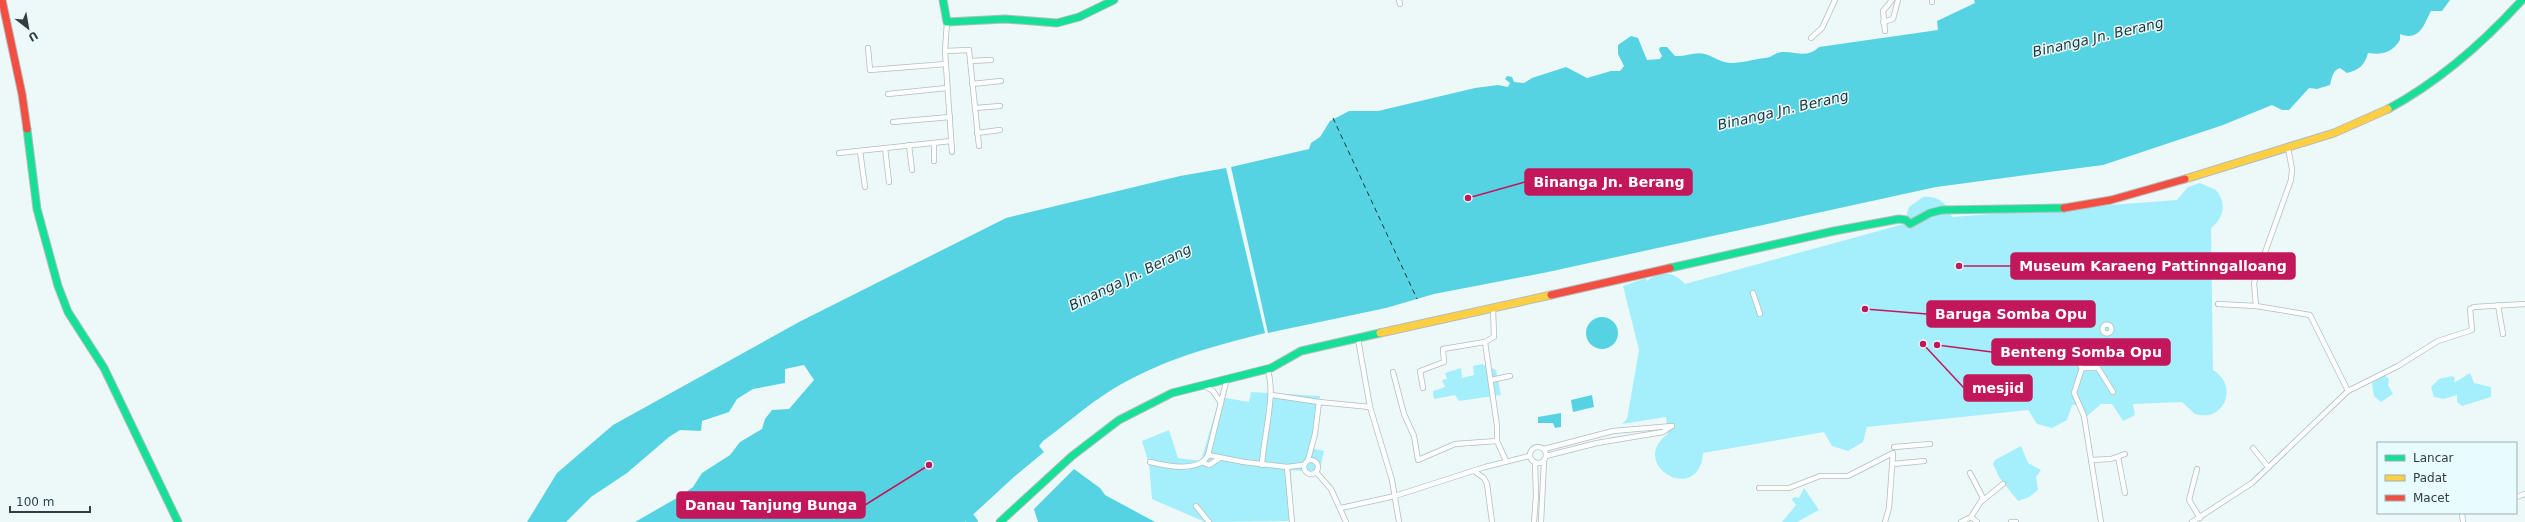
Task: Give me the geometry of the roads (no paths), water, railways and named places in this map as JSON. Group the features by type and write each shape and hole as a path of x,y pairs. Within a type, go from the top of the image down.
{"street":[{"path":"2,0 22,94 38,213 58,286 68,312 104,368 178,522"},
{"path":"943,0 947,22 945,51 952,152"},
{"path":"947,22 1005,19 1057,23 1088,14 1114,0"},
{"path":"1811,38 1822,28 1835,0"},
{"path":"1885,31 1883,11 1892,0"},
{"path":"1883,22 1893,19 1898,0"},
{"path":"1000,522 1072,456 1119,420 1172,393 1201,384 1266,369 1283,363 1298,352 1870,224 1903,218 1910,224 1939,210 2038,210 2118,199 2288,148 2352,126 2404,99 2468,55 2522,0"},
{"path":"868,48 870,70 946,64"},
{"path":"945,51 969,50 979,146"},
{"path":"970,60 991,60"},
{"path":"972,84 1001,81"},
{"path":"888,94 948,88"},
{"path":"975,108 1000,106"},
{"path":"893,122 950,117"},
{"path":"977,133 1000,130"},
{"path":"839,153 951,141"},
{"path":"934,143 934,161"},
{"path":"909,146 912,170"},
{"path":"885,148 889,182"},
{"path":"2256,306 2254,283 2291,180 2292,169 2288,148"},
{"path":"860,151 865,188"},
{"path":"1753,293 1760,314"},
{"path":"2218,304 2256,306 2310,315 2348,391"},
{"path":"2192,522 2244,490 2348,391 2398,366 2438,341 2472,330 2470,309 2474,307 2525,304"},
{"path":"2498,305 2503,334"},
{"path":"1423,388 1420,371 1444,362 1443,349 1485,342 1494,338 1493,308"},
{"path":"1358,338 1370,407 1395,496 1398,522"},
{"path":"1485,342 1497,426 1497,442 1506,461"},
{"path":"2067,344 2082,368 2074,394 2084,416 2101,522"},
{"path":"2082,368 2098,368 2113,392"},
{"path":"1262,465 1267,413 1272,395 1271,379 1266,369"},
{"path":"1393,372 1404,414 1413,432 1418,460 1455,444 1497,442"},
{"path":"1491,380 1510,376"},
{"path":"1202,462 1208,455 1227,378"},
{"path":"1201,384 1213,391 1221,404"},
{"path":"1272,395 1319,402 1370,407"},
{"path":"1208,455 1262,465 1287,467 1303,465 1308,460 1315,434 1319,402"},
{"path":"1341,508 1395,496 1506,461 1529,456 1534,448 1544,449 1612,431 1672,426 1663,432 1597,443 1535,463"},
{"path":"1759,488 1789,488 1820,476 1848,476 1894,450 1930,444"},
{"path":"2253,448 2268,467"},
{"path":"1541,522 1545,459 1544,449"},
{"path":"1885,522 1889,508 1894,450"},
{"path":"2090,460 2118,457 2125,454"},
{"path":"1529,456 1535,463 1536,496 1534,522"},
{"path":"2118,457 2125,493"},
{"path":"1150,462 1181,466 1202,462 1209,465 1220,458"},
{"path":"1308,460 1317,463 1316,472"},
{"path":"1892,464 1924,461"},
{"path":"1303,465 1308,473 1316,472 1325,480 1341,508 1346,522"},
{"path":"1287,467 1292,522"},
{"path":"2197,469 2189,500 2200,518"},
{"path":"1474,471 1484,478 1488,484 1492,522"},
{"path":"1970,473 1982,495 1981,502"},
{"path":"1961,522 1971,517 1981,502 2004,484"},
{"path":"1196,506 1209,522"},
{"path":"1971,517 1977,522"},
{"path":"2010,522 2016,522"}],"water":[{"path":"1974,0 2450,0 2442,11 2431,11 2417,34 2407,36 2400,34 2400,40 2394,48 2378,54 2368,53 2363,64 2355,70 2347,73 2340,68 2337,69 2333,75 2330,85 2317,89 2309,88 2289,110 2282,110 2272,105 2223,125 2103,165 1936,187 1548,272 1434,294 1386,308 1268,333 1231,167 1309,149 1311,143 1320,137 1330,121 1349,111 1378,111 1475,88 1498,85 1508,87 1510,83 1505,79 1507,76 1512,77 1514,82 1524,83 1532,78 1566,67 1587,78 1611,71 1620,71 1624,66 1618,54 1618,45 1631,36 1638,38 1647,60 1660,59 1662,56 1659,50 1660,47 1667,47 1675,56 1701,53 1728,63 1736,63 1767,58 1780,52 1806,54 1819,47 1938,30 1937,21 1975,3"},
{"path":"1226,168 1265,333 1201,350 1139,375 1120,385 1094,402 1043,441 1039,446 1044,452 1015,476 965,522 635,522 693,487 702,473 730,455 740,442 762,429 765,419 772,410 789,409 814,380 804,365 785,369 785,383 753,389 737,399 729,412 702,421 701,431 680,430 669,437 627,473 591,497 566,522 527,522 557,473 613,425 799,322 1006,218 1180,176"},
{"path":"1599,317 1605,317 1614,321 1618,333 1614,345 1605,349 1599,349 1590,345 1586,336 1586,330 1590,321"},
{"path":"1592,395 1594,407 1573,412 1571,400"},
{"path":"1561,413 1561,427 1555,428 1553,423 1538,423 1538,417"},
{"path":"1074,469 1100,488 1105,495 1155,522 1038,522 1034,509"}],"waterway":[{"path":"961,507 973,522"}],"place":[{"name":"Binanga Jn. Berang","path":"1468,198"},
{"name":"Museum Karaeng Pattinngalloang","path":"1959,266"},
{"name":"Baruga Somba Opu","path":"1865,309"},
{"name":"mesjid","path":"1923,344"},
{"name":"Benteng Somba Opu","path":"1937,345"},
{"name":"Danau Tanjung Bunga","path":"929,465"}]}
